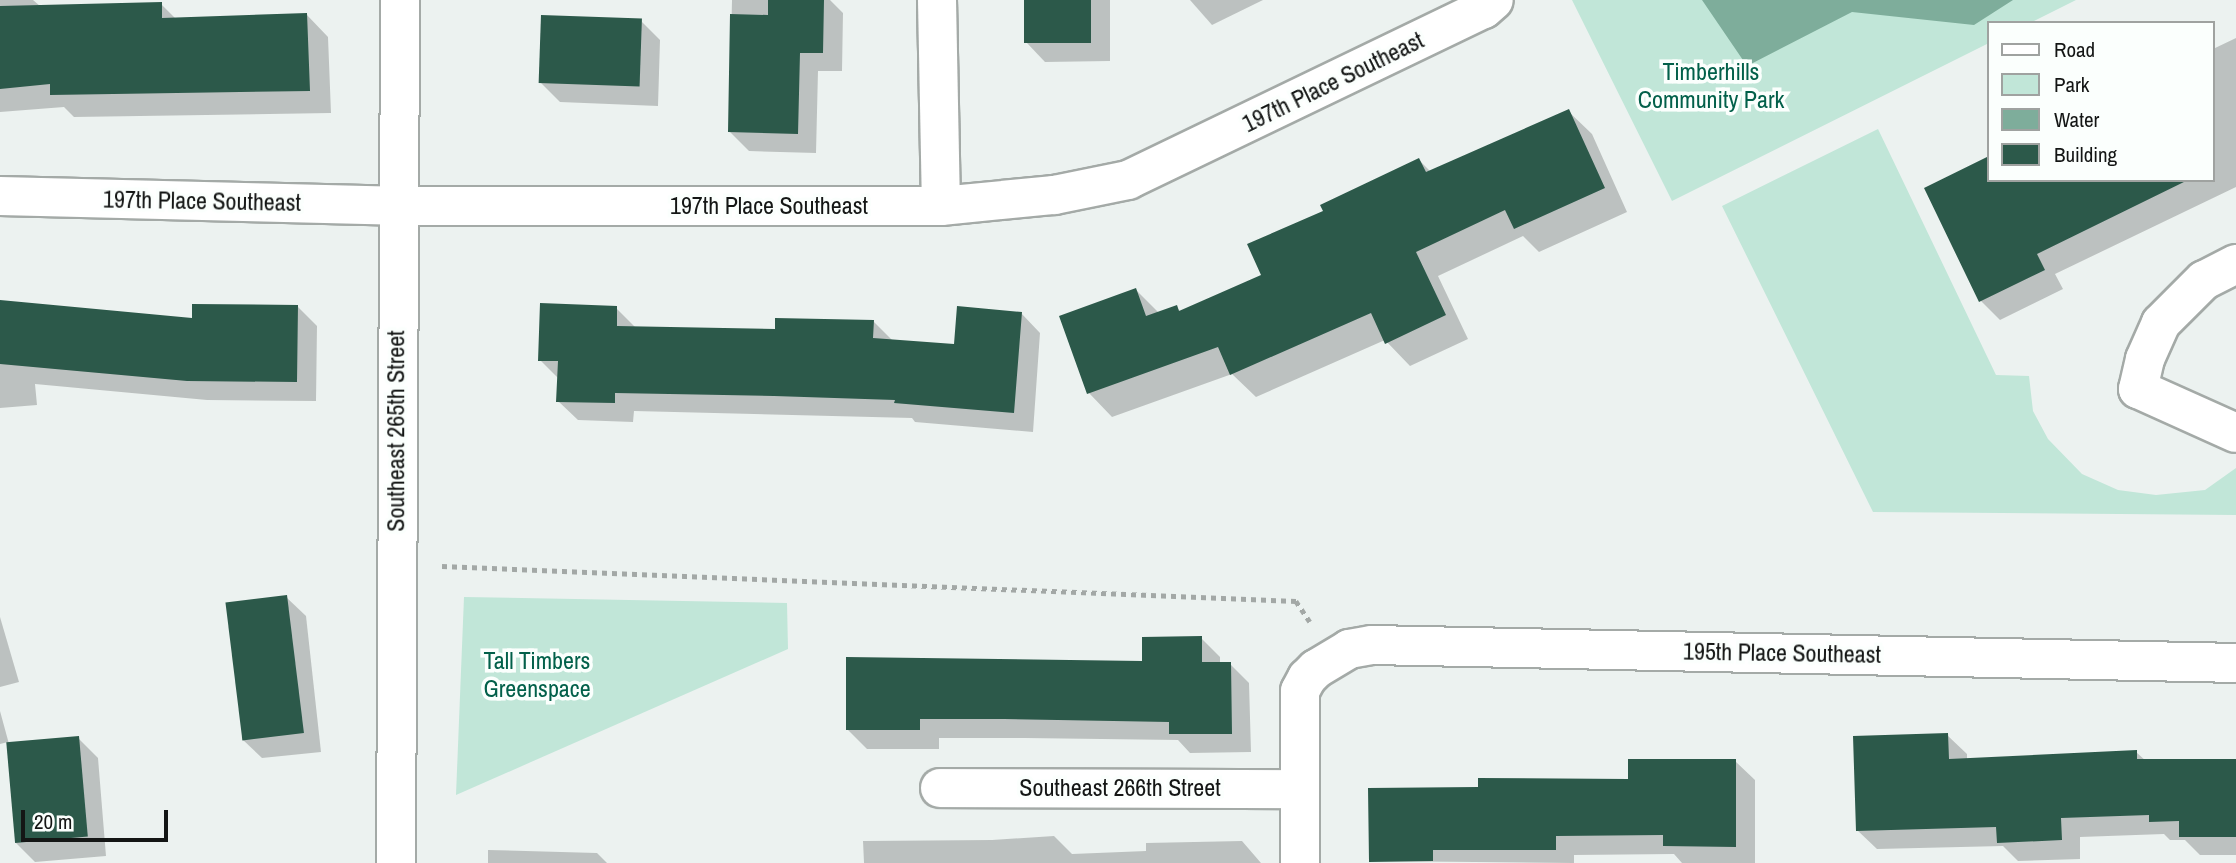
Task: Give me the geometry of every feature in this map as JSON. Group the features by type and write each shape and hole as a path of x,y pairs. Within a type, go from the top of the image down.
{"street":[{"name":"Southeast 265th Street","path":"396,863 400,0"},
{"path":"937,0 941,205"},
{"name":"197th Place Southeast","path":"0,197 397,206 941,205 1054,195 1128,180 1484,9 1494,0"},
{"path":"2236,264 2204,280 2161,323 2145,359 2138,389 2236,432"},
{"name":"195th Place Southeast","path":"1331,660 1349,649 1372,645 2236,663"},
{"path":"1300,863 1300,691 1307,678 1331,660"},
{"name":"Southeast 266th Street","path":"940,788 1300,789"}],"path":[{"path":"396,564 1296,601 1331,660"}],"green space":[{"name":"Timberhills Community Park","path":"1572,0 2076,0 2034,21 1988,21 1988,43 1672,201"},
{"path":"1878,129 1996,375 2029,376 2033,411 2048,439 2082,474 2118,490 2156,495 2205,490 2236,468 2236,515 1873,512 1722,206"},
{"name":"Tall Timbers Greenspace","path":"464,597 787,603 788,649 456,795"}],"water":[{"path":"1702,0 2013,0 1974,25 1852,12 1747,66"}],"building":[{"path":"768,0 824,0 823,53 800,53 798,134 728,132 730,14 768,15"},
{"path":"1024,0 1091,0 1091,43 1024,43"},
{"path":"162,2 162,18 307,13 310,91 50,95 50,84 0,89 0,6"},
{"path":"541,15 642,19 640,86 539,83"},
{"path":"1569,109 1605,188 1514,229 1505,210 1416,252 1446,315 1385,344 1371,313 1230,375 1218,347 1087,394 1059,316 1136,288 1146,316 1177,305 1179,311 1261,275 1247,244 1323,211 1320,205 1419,158 1426,172"},
{"path":"1988,156 1988,182 2184,182 2037,254 2045,270 1979,302 1924,188"},
{"path":"0,300 192,318 192,304 298,305 297,382 187,381 0,364"},
{"path":"540,303 617,306 617,326 775,329 775,318 874,320 873,338 954,344 957,306 1022,312 1014,413 894,403 895,400 774,396 615,393 615,403 556,402 558,361 538,361"},
{"path":"287,595 304,733 242,741 225,603"},
{"path":"1202,636 1202,662 1231,662 1232,734 1169,734 1169,722 1004,719 920,719 920,730 846,730 846,657 1142,661 1142,637"},
{"path":"1948,733 1949,759 2137,750 2137,759 2236,759 2236,837 2179,837 2179,821 2149,822 2149,815 2061,818 2062,840 1997,843 1996,827 1856,831 1853,736"},
{"path":"79,736 88,837 15,843 6,742"},
{"path":"1628,759 1736,759 1736,847 1663,846 1663,835 1556,836 1556,850 1433,850 1433,861 1369,862 1368,788 1478,787 1478,778 1628,779"}]}
